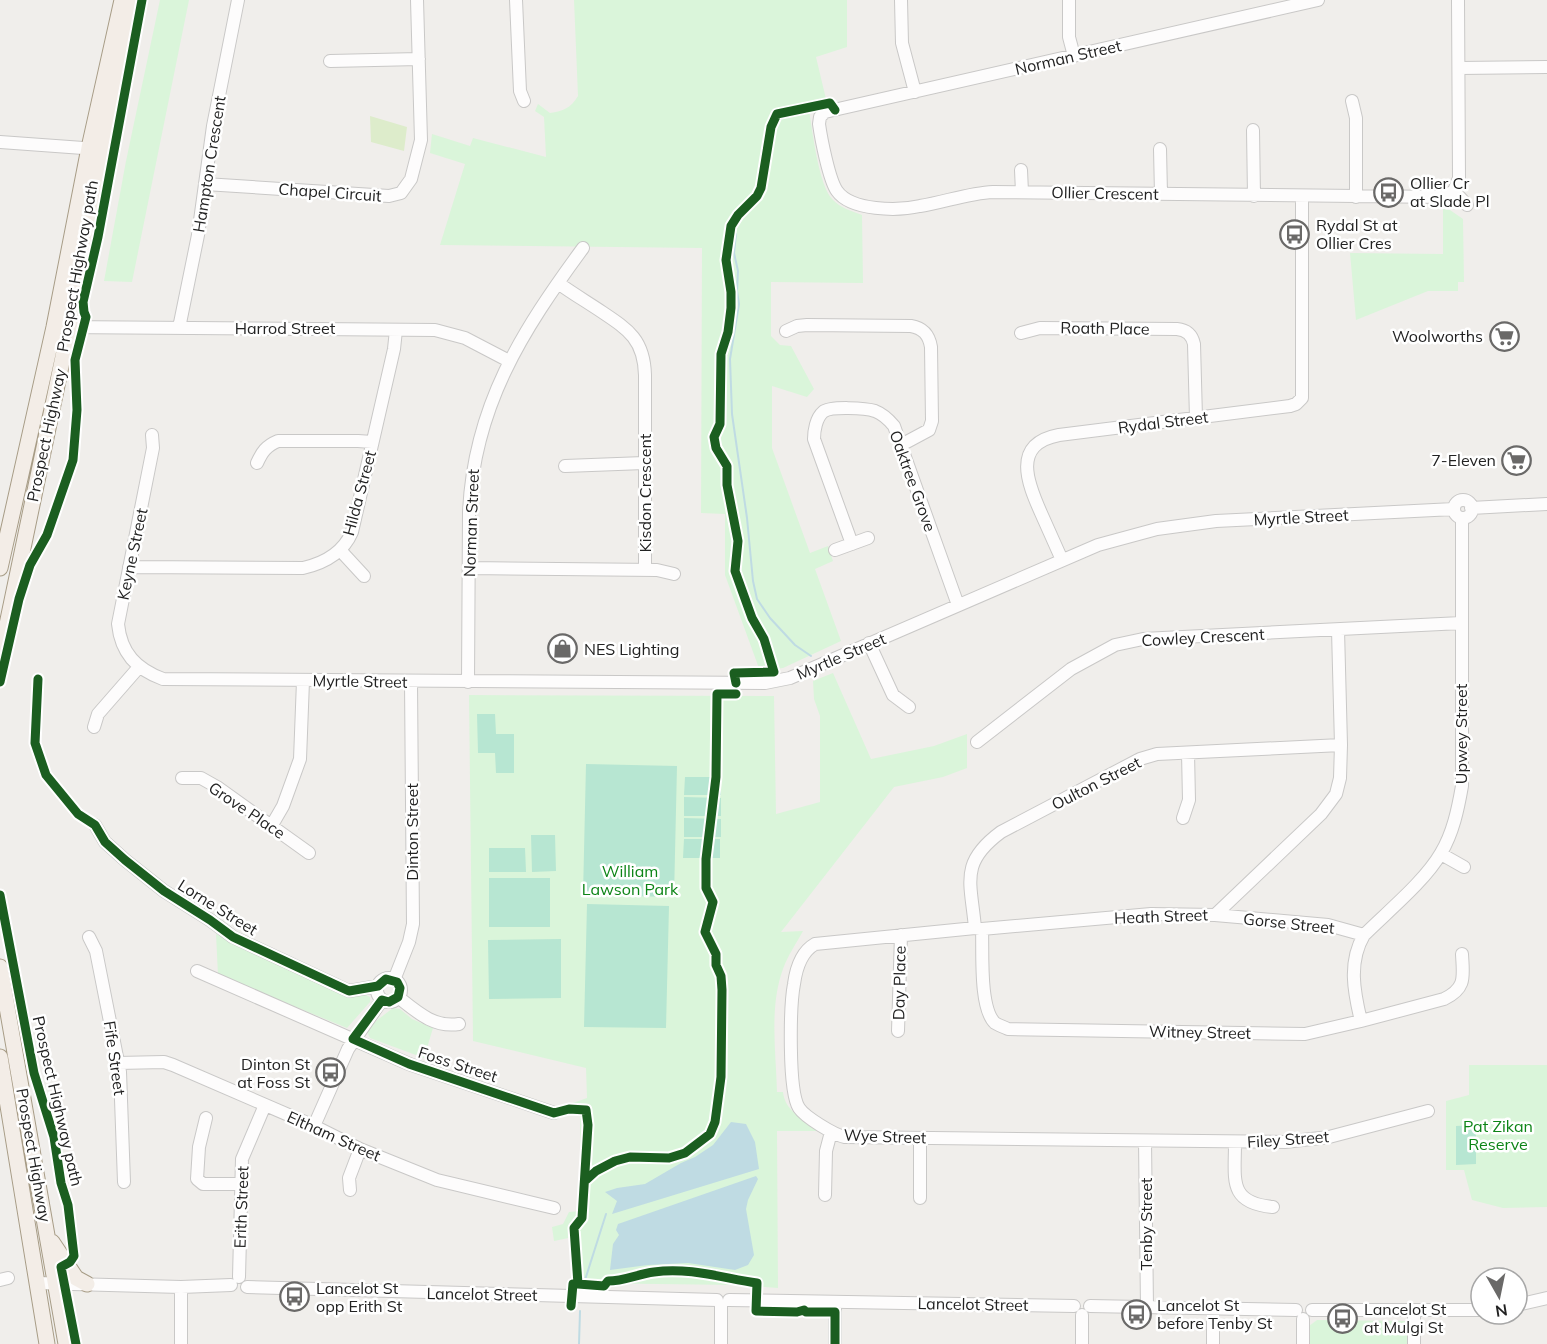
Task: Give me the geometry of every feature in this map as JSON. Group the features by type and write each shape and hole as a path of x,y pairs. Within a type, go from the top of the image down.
{"main road":[{"name":"Prospect Highway","path":"0,658 122,0"},
{"name":"Prospect Highway","path":"96,149 117,75 134,0"},
{"name":"Prospect Highway","path":"0,568 61,327"},
{"name":"Prospect Highway","path":"0,967 66,1344"},
{"name":"Prospect Highway","path":"0,1057 47,1344"},
{"path":"3,1086 21,1082"},
{"path":"0,1115 13,1135"},
{"path":"47,1234 70,1271 76,1278 87,1284"}],"street":[{"name":"Hampton Crescent","path":"179,328 198,235 213,126 238,0"},
{"name":"Chapel Circuit","path":"205,184 389,196 401,193 411,179 421,140 417,0"},
{"path":"516,0 520,91 524,101"},
{"path":"901,0 902,43 915,92"},
{"path":"1070,0 1070,37 1074,56"},
{"name":"Norman Street","path":"820,117 825,112 1318,0"},
{"path":"1458,0 1459,178 1454,191 1467,206"},
{"path":"330,61 418,58"},
{"path":"1459,68 1547,68"},
{"path":"1352,101 1356,118 1356,197"},
{"name":"Ollier Crescent","path":"820,117 819,128 834,185 846,200 859,205 913,207 976,194 1022,192 1438,198 1448,196 1454,191"},
{"path":"1253,130 1254,196"},
{"path":"0,142 96,149"},
{"path":"1160,149 1161,194"},
{"path":"1021,170 1022,192"},
{"name":"Rydal Street","path":"1062,560 1028,483 1027,450 1054,436 1301,403 1303,390 1302,196"},
{"name":"Norman Street","path":"468,682 470,499 474,458 484,421 510,361 558,283 584,248"},
{"name":"Kisdon Crescent","path":"469,568 645,570 645,367 640,346 625,327 558,283"},
{"path":"786,331 807,325 911,326 929,331 932,421 929,430 901,445"},
{"name":"Harrod Street","path":"61,327 435,330 449,332 510,361"},
{"name":"Roath Place","path":"1021,333 1040,328 1191,331 1194,344 1196,418"},
{"name":"Hilda Street","path":"129,567 303,567 328,560 340,550 352,532 394,349 396,330"},
{"name":"Oaktree Grove","path":"852,544 815,442 816,426 823,406 876,412 894,426 958,605"},
{"name":"Keyne Street","path":"139,667 126,653 118,631 120,610 153,448 152,435"},
{"path":"257,463 261,453 278,441 372,442"},
{"path":"566,466 644,463"},
{"path":"1458,513 1469,515 1472,508 1547,504"},
{"name":"Myrtle Street","path":"139,667 163,679 765,683 790,678 1062,560 1134,534 1184,524 1458,513"},
{"name":"Upwey Street","path":"1361,1021 1354,989 1354,961 1359,943 1364,934 1424,875 1441,854 1457,812 1462,786 1458,513"},
{"path":"835,550 867,538"},
{"path":"340,550 364,576"},
{"path":"645,570 665,570 674,574"},
{"name":"Cowley Crescent","path":"976,742 1071,669 1115,645 1143,639 1461,623"},
{"name":"Heath Street","path":"809,947 821,943 901,935 1151,914 1215,915 1321,814 1336,794 1340,778 1341,745 1338,630"},
{"path":"869,643 893,695 909,707"},
{"path":"94,727 98,714 139,667"},
{"path":"272,825 283,806 300,759 303,681"},
{"name":"Dinton Street","path":"394,980 409,942 413,924 411,682"},
{"name":"Oulton Street","path":"979,929 970,874 975,856 987,842 1001,832 1140,759 1157,754 1341,745"},
{"path":"1183,818 1189,800 1188,753"},
{"name":"Grove Place","path":"182,778 201,778 272,825 309,853"},
{"name":"Lorne Street","path":"95,825 105,842 125,860 164,891 234,937 349,992 378,986"},
{"path":"1441,854 1464,867"},
{"name":"Gorse Street","path":"1215,915 1328,925 1364,934"},
{"name":"Witney Street","path":"979,929 984,995 988,1011 995,1023 1008,1029 1305,1034 1444,999 1454,994 1461,988 1462,954"},
{"name":"Day Place","path":"898,1031 901,935"},
{"name":"Fife Street","path":"89,937 96,951 118,1063 124,1182"},
{"name":"Wye Street","path":"809,947 799,964 794,984 792,1074 794,1098 801,1111 831,1132 845,1137 1145,1141"},
{"name":"Foss Street","path":"197,971 409,1064 554,1113"},
{"path":"383,980 394,980 400,988 398,998 388,1002 382,1000 377,994 378,986 383,980"},
{"path":"398,998 425,1018 447,1026 459,1024"},
{"path":"314,1126 353,1039 382,1000"},
{"name":"Eltham Street","path":"118,1063 169,1063 314,1126 360,1149 437,1180 554,1208"},
{"name":"Erith Street","path":"239,1283 244,1152 265,1105"},
{"name":"Filey Street","path":"1145,1141 1285,1142 1320,1138 1428,1112"},
{"path":"206,1118 199,1147 198,1181 203,1184 241,1184"},
{"path":"825,1195 826,1151 831,1132"},
{"path":"920,1138 920,1198"},
{"name":"Tenby Street","path":"1145,1141 1147,1307"},
{"path":"1235,1143 1235,1178 1239,1192 1250,1203 1273,1207"},
{"path":"350,1190 349,1179 360,1149"},
{"name":"Lancelot Street","path":"37,1284 181,1287 239,1283 722,1302 835,1302 1082,1309 1213,1308 1304,1313 1469,1310"},
{"path":"181,1287 181,1344"},
{"path":"1529,1303 1547,1298"},
{"path":"721,1344 722,1302"},
{"path":"835,1302 836,1344"},
{"path":"1533,1302 1547,1303"},
{"path":"1213,1308 1213,1344"},
{"path":"1082,1309 1082,1344"},
{"path":"1414,1311 1414,1344"},
{"path":"1304,1313 1304,1344"}],"green space":[{"path":"160,0 189,0 132,282 104,281 126,161"},
{"path":"574,0 847,0 847,47 816,57 826,99 808,104 820,169 828,193 839,205 862,215 863,283 771,282 771,336 780,345 791,346 814,389 807,397 772,386 772,448 810,553 828,546 833,561 815,569 841,641 783,668 760,671 725,575 725,514 701,513 702,248 440,245 465,164 430,153 432,134 470,146 473,138 546,157 544,117 535,111 538,104 550,113 555,112 569,106 578,96"},
{"path":"370,116 407,127 404,151 371,142"},
{"path":"1443,209 1450,210 1463,219 1464,282 1458,282 1458,291 1428,291 1356,320 1350,253 1443,254"},
{"name":"William Lawson Park","path":"833,673 871,759 934,746 967,734 967,768 943,777 894,787 781,932 803,931 785,964 776,999 774,1030 777,1092 783,1092 784,1099 791,1109 816,1128 816,1131 777,1131 778,1288 738,1285 576,1283 573,1237 554,1241 552,1227 563,1224 569,1212 581,1211 580,1112 573,1111 570,1104 587,1098 586,1068 473,1041 469,695 774,696 776,814 820,802 820,716 814,699 813,681"},
{"path":"477,714 495,714 496,734 514,734 514,773 496,773 495,753 478,753"},
{"path":"586,764 677,766 674,897 583,895"},
{"path":"685,777 721,777 721,795 684,795"},
{"path":"684,797 721,798 721,816 684,816"},
{"path":"684,818 721,819 721,837 684,837"},
{"path":"531,835 555,835 556,871 532,872"},
{"path":"684,839 720,839 720,858 683,858"},
{"path":"489,848 525,848 526,872 489,872"},
{"path":"489,878 550,878 550,927 489,927"},
{"path":"587,904 669,906 666,1028 584,1027"},
{"path":"216,934 364,994 370,997 370,1002 347,1028 218,975"},
{"path":"561,939 561,998 489,999 488,940"},
{"path":"393,1008 400,1009 412,1019 433,1028 424,1058 370,1038 367,1032 376,1021"},
{"name":"Pat Zikan Reserve","path":"1469,1065 1547,1065 1547,1207 1503,1208 1472,1200 1464,1170 1446,1170 1446,1101 1469,1095"},
{"path":"1476,1125 1476,1164 1456,1165 1456,1126"},
{"path":"1317,1320 1406,1321 1409,1344 1310,1344 1309,1326"}],"water":[{"path":"731,1122 746,1124 755,1142 759,1169 612,1214 617,1201 605,1192 645,1184 695,1157 713,1145"},
{"path":"756,1176 758,1179 746,1209 754,1255 748,1265 735,1270 688,1263 610,1270 613,1244 619,1235 616,1230 618,1224"}],"waterway":[{"path":"736,234 734,253 738,271 739,304 730,359 732,414 747,518 753,581 757,599 770,618 795,645 811,656"},
{"path":"585,1280 606,1214"},
{"path":"579,1344 580,1311"}],"cycle path":[{"name":"Prospect Highway path","path":"0,682 19,599 30,565 47,535 73,460 77,410 75,360 86,317 83,302 98,237 142,0"},
{"path":"736,683 734,673 774,672 764,639 752,618 735,571 738,541 727,485 727,466 716,448 714,437 720,424 721,354 728,332 731,308 726,260 731,226 738,215 757,196 761,188 771,127 777,114 830,103 835,110"},
{"path":"38,679 35,743 46,775 78,814 95,825 105,842 164,891 233,937 349,991 378,986 386,979 397,982 400,988 398,997 389,1002 382,1000 353,1039 409,1064 554,1113 569,1109 586,1110 588,1125 582,1218 574,1228 578,1284 573,1284 571,1306"},
{"path":"585,1181 596,1171 615,1161 630,1157 669,1158 685,1153 710,1134 715,1122 721,1077 722,990 721,976 716,965 716,954 705,932 713,902 706,888 706,859 716,777 717,694 736,694"},
{"name":"Prospect Highway path","path":"0,895 34,1073 54,1137 61,1183 68,1205 74,1256 70,1262 61,1267 76,1344"},
{"path":"578,1284 604,1286 608,1281 667,1271 693,1272 757,1283 756,1311 835,1312 835,1344"}],"place":[{"name":"Ollier Cr at Slade Pl","path":"1389,192"},
{"name":"Rydal St at Ollier Cres","path":"1295,234"},
{"name":"Woolworths","path":"1504,336"},
{"name":"7-Eleven","path":"1517,460"},
{"name":"NES Lighting","path":"563,649"},
{"name":"Dinton St at Foss St","path":"331,1073"},
{"name":"Lancelot St opp Erith St","path":"295,1297"},
{"name":"Lancelot St before Tenby St","path":"1136,1314"},
{"name":"Lancelot St at Mulgi St","path":"1343,1318"}]}
